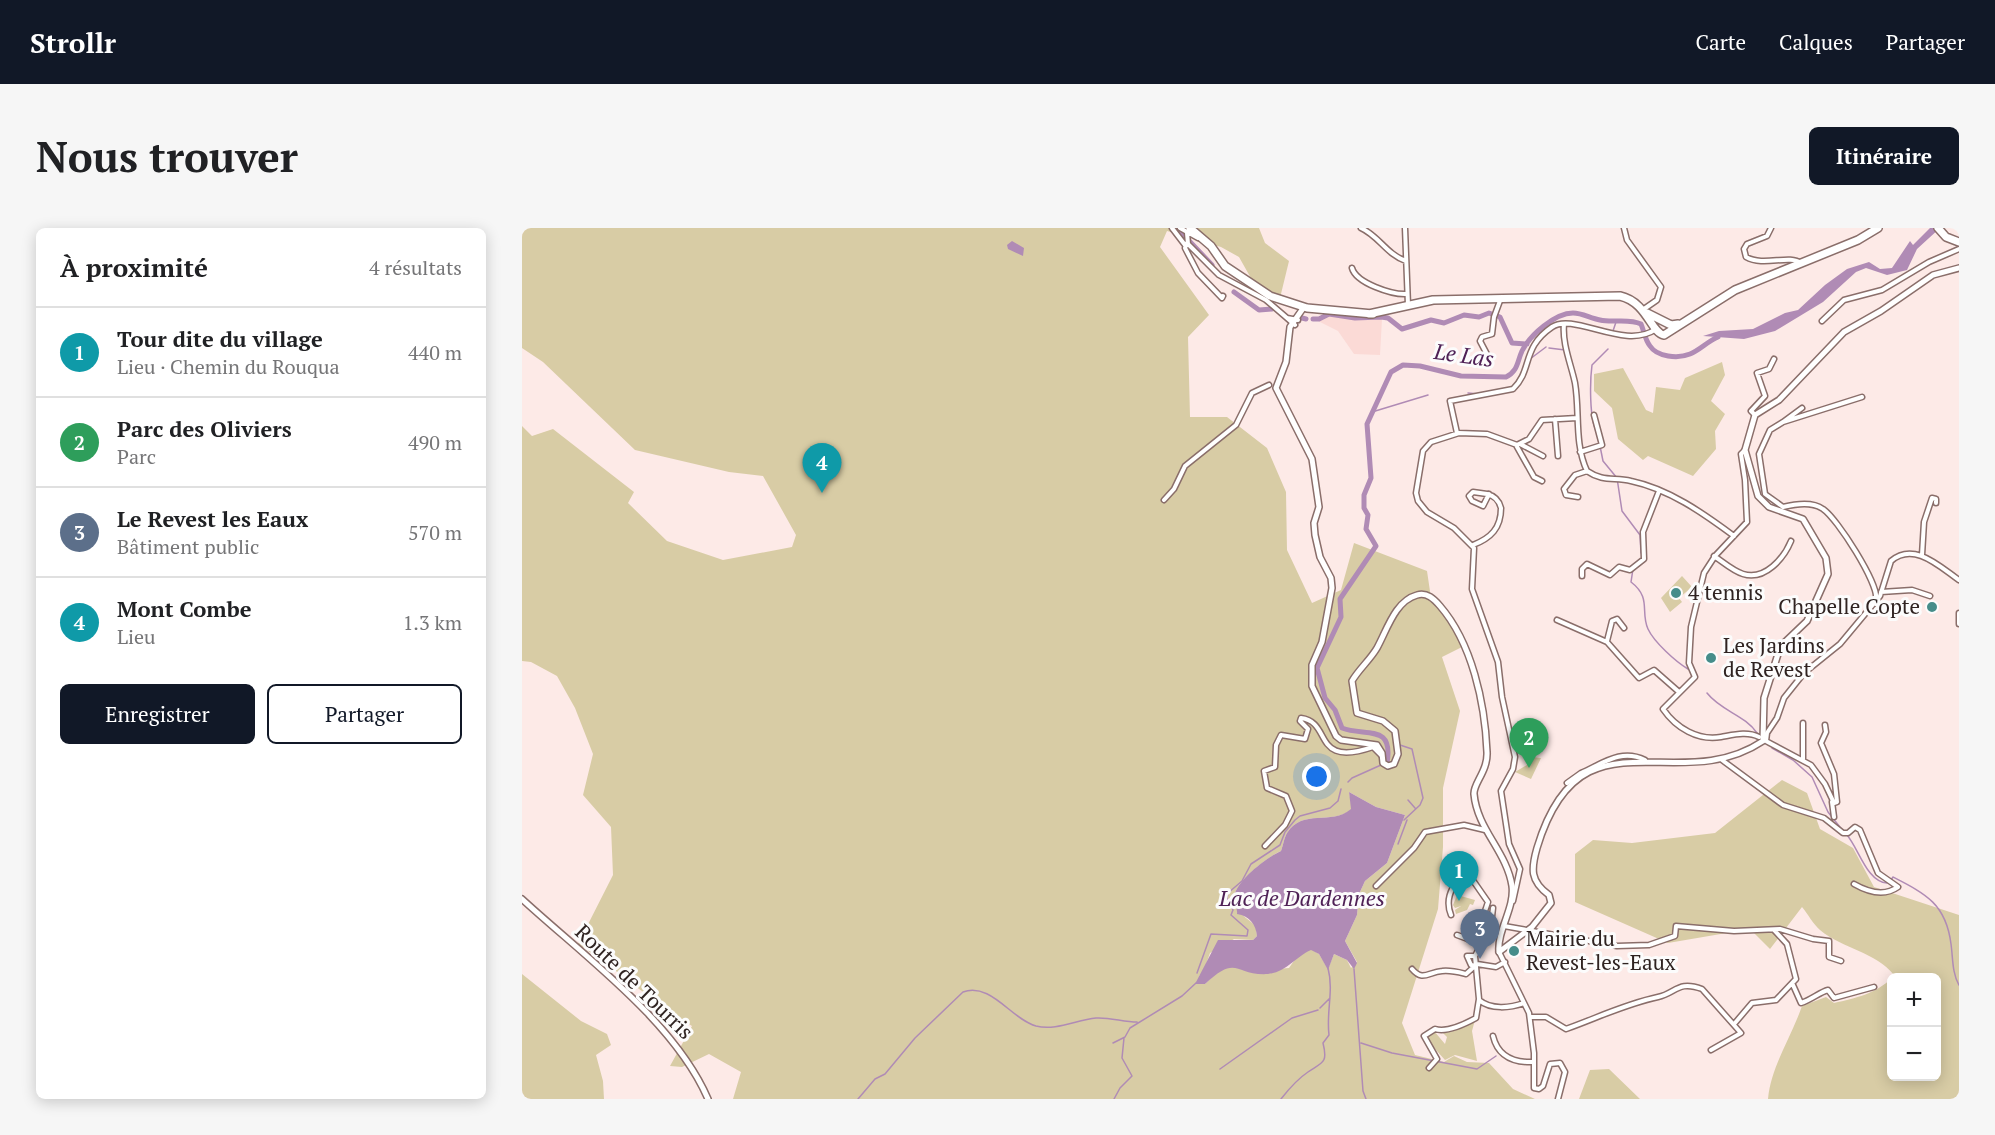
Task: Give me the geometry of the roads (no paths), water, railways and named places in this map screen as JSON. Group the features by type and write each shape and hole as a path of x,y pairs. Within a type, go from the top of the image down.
{"main road":[{"path":"1654,331 1666,325 1680,324 1736,290 1862,238 1878,228"},
{"path":"1939,230 1949,239 1959,242"},
{"path":"1187,237 1201,237 1225,266 1264,292 1305,307 1369,314 1409,304 1440,300 1620,296 1634,301 1666,325"},
{"path":"1264,292 1317,308"},
{"path":"1644,310 1654,331 1664,335 1666,325"}],"street":[{"path":"1172,228 1187,237 1197,273 1222,298 1223,296"},
{"path":"1180,228 1219,275 1263,298 1287,318 1296,320"},
{"path":"1361,228 1374,236 1390,253 1406,261"},
{"path":"1405,228 1409,304"},
{"path":"1624,228 1627,240 1661,287 1657,300 1644,310"},
{"path":"1771,228 1768,236 1747,244 1744,249 1746,256 1762,262 1797,260 1802,263"},
{"path":"1822,321 1847,299 1882,290 1930,262 1959,249"},
{"path":"1352,268 1354,274 1409,304"},
{"path":"1834,818 1832,802 1825,784 1803,759 1761,739 1741,734 1709,738 1685,731 1663,709 1695,677 1689,663 1692,623 1704,573 1714,556 1742,529 1748,519 1741,454 1745,450 1755,415 1779,400 1847,330 1884,309 1933,275 1959,268"},
{"path":"1277,298 1295,307 1296,320 1285,364 1276,386 1310,454 1319,507 1314,523 1315,535 1320,557 1332,580 1322,642 1312,665 1312,688 1336,736 1341,740 1376,745 1387,765 1397,759 1395,731 1383,721 1357,713 1352,683 1376,650 1399,609 1408,599 1423,594 1437,603 1458,631 1477,689 1487,755 1485,771 1474,791 1485,830 1502,855 1512,894 1499,952 1530,1017 1534,1088 1539,1089 1543,1086 1550,1064 1560,1063 1565,1072 1557,1099"},
{"path":"1490,360 1480,341 1483,336 1492,334 1494,316 1501,298"},
{"path":"1287,299 1305,307 1296,320"},
{"path":"1564,324 1566,350 1575,386 1580,452 1587,471"},
{"path":"1457,433 1451,413 1451,400 1514,388 1523,375 1532,346 1551,327 1564,324 1637,337 1654,331"},
{"path":"1755,415 1751,411 1766,396 1757,374 1769,369 1774,359"},
{"path":"1164,500 1174,489 1185,466 1235,426 1252,393 1269,385 1276,386"},
{"path":"1783,422 1862,397"},
{"path":"1780,508 1765,494 1759,454 1767,433 1802,408"},
{"path":"1580,452 1600,445 1601,436 1595,426 1594,415"},
{"path":"1518,444 1531,437 1540,421 1577,418"},
{"path":"1555,419 1558,456"},
{"path":"1506,914 1514,900 1521,871 1509,844 1501,791 1514,769 1515,757 1502,697 1498,662 1472,589 1473,545 1454,528 1427,512 1416,495 1421,457 1425,447 1431,442 1457,433 1486,434 1518,444 1543,456"},
{"path":"1518,444 1534,477 1542,481"},
{"path":"1745,450 1758,496 1803,519 1826,558 1828,568 1807,621 1785,642 1778,654 1764,698 1761,739"},
{"path":"1578,498 1566,495 1564,489 1573,476 1587,471 1608,480 1633,481 1696,509 1734,536"},
{"path":"1582,576 1582,569 1587,564 1610,575 1619,567 1634,569 1644,559 1643,532 1659,491"},
{"path":"1473,545 1489,538 1498,524 1501,506 1497,499 1489,494 1473,492 1469,497 1483,506 1489,494"},
{"path":"1922,555 1924,522 1932,498 1936,499 1936,503"},
{"path":"1780,508 1799,504 1823,508 1836,521 1876,587 1875,602"},
{"path":"1714,556 1739,573 1749,575 1774,567 1785,554 1791,541"},
{"path":"1499,952 1545,913 1551,902 1550,895 1537,885 1532,866 1540,839 1557,802 1582,774 1609,765 1645,760 1692,764 1722,759 1761,739 1777,718 1784,698 1804,673 1840,644 1867,608 1875,602 1881,592 1891,561 1899,555 1922,555 1959,580"},
{"path":"1881,592 1912,590 1930,596"},
{"path":"1959,613 1959,624"},
{"path":"1607,642 1612,621 1617,619 1624,628"},
{"path":"1557,620 1607,642 1639,678 1654,670 1679,692"},
{"path":"1265,846 1286,825 1292,811 1286,796 1267,788 1264,771 1275,767 1275,750 1281,735 1305,739 1308,729 1300,721 1301,718 1313,723 1323,741 1336,751 1349,754 1373,747 1383,756"},
{"path":"1803,723 1803,759"},
{"path":"1825,725 1821,743 1834,774 1837,802 1832,802"},
{"path":"1567,783 1609,758 1631,755 1645,760"},
{"path":"1722,759 1783,805 1824,818 1843,833 1848,833 1855,827 1860,830 1878,873 1898,887 1888,892 1870,892 1854,884"},
{"path":"1376,886 1412,851 1425,832 1464,825 1485,830"},
{"path":"1429,1068 1436,1062 1424,1036 1435,1029 1440,1031 1465,1024 1476,1018 1479,999 1475,956 1488,903 1468,876 1459,869"},
{"path":"1451,915 1447,905 1450,895 1459,876 1468,876"},
{"name":"Route de Tourris","path":"522,900 671,1037 693,1067 708,1099"},
{"path":"1477,942 1491,925 1493,908"},
{"path":"1504,926 1617,946 1640,946 1675,936 1676,926 1784,929 1813,939 1829,941 1829,957 1841,961"},
{"path":"1735,1023 1752,1004 1774,1001 1793,985 1796,974 1787,944 1774,930"},
{"path":"1457,934 1477,942"},
{"path":"1475,956 1467,956 1471,964 1496,967 1505,962"},
{"path":"1412,969 1418,975 1427,977 1439,971 1459,971 1466,974 1476,965"},
{"path":"1793,985 1802,1003 1814,999 1825,990 1834,998 1874,987"},
{"path":"1530,1017 1546,1017 1566,1029 1607,1011 1619,1009 1684,986 1702,989 1735,1023 1740,1035 1711,1050"},
{"path":"1479,999 1487,1005 1502,1007 1524,1003"},
{"path":"1493,1036 1497,1047 1511,1060 1534,1062"}],"water":[{"path":"1930,228 1940,228 1917,249 1907,270 1887,275 1866,268 1856,272 1823,302 1775,331 1744,339 1703,336 1719,331 1753,329 1785,313 1798,310 1825,285 1847,269 1869,262 1880,269 1892,268 1910,241 1913,245"},
{"path":"1012,241 1024,248 1023,256 1008,249 1007,245"},
{"name":"Lac de Dardennes","path":"1349,792 1376,807 1405,815 1387,863 1365,881 1359,894 1357,915 1345,941 1357,963 1354,969 1347,960 1334,954 1328,970 1319,954 1311,950 1275,973 1257,974 1230,968 1205,984 1195,984 1218,940 1253,940 1257,936 1252,922 1237,914 1234,896 1241,883 1261,864 1281,851 1286,835 1294,825 1309,819 1343,814 1351,809"}],"waterway":[{"path":"1177,228 1212,265"},
{"path":"1234,292 1259,310 1272,309"},
{"path":"1313,319 1329,314 1355,318 1381,317 1388,318 1402,329 1431,320 1444,323 1464,315 1479,317 1489,313 1500,317 1512,343 1527,344"},
{"name":"Le Las","path":"1387,763 1388,750 1382,737 1342,728 1335,710 1325,698 1317,668 1341,617 1340,599 1376,546 1366,529 1368,515 1364,508 1364,495 1371,478 1367,424 1391,372 1403,365 1420,366 1461,376 1506,377 1515,369 1522,351 1537,332 1551,321 1573,313 1600,320 1631,321 1641,324 1653,350 1668,356 1690,354 1718,337"},
{"path":"1302,318 1306,319"},
{"path":"1613,331 1616,322"},
{"path":"1530,359 1546,347"},
{"path":"1549,348 1565,350"},
{"path":"1597,432 1591,409 1592,365 1608,349"},
{"path":"1517,388 1525,375"},
{"path":"1468,393 1479,394"},
{"path":"1372,412 1428,395"},
{"path":"1600,446 1603,461 1617,478 1622,511 1640,535 1641,553"},
{"path":"1633,569 1631,582 1643,599 1648,629 1655,640 1688,669"},
{"path":"1707,693 1757,733"},
{"path":"1400,745 1412,749 1423,798 1420,805 1404,820"},
{"path":"1772,748 1793,760 1812,777 1828,812 1843,831"},
{"path":"1348,782 1381,765"},
{"path":"1197,973 1211,934 1247,936 1248,930 1231,915 1233,910 1227,898 1228,893 1242,881 1251,864 1280,845 1285,832 1295,820 1300,816 1330,808 1338,801 1341,789"},
{"path":"1408,800 1415,808"},
{"path":"1398,844 1407,820"},
{"path":"1847,835 1869,871 1874,877 1887,883"},
{"path":"1891,880 1893,877 1925,895 1939,910 1948,930 1954,970 1959,985"},
{"path":"1281,1099 1297,1081 1323,1061 1325,1055 1323,1043 1329,1035 1330,977 1328,968"},
{"path":"1354,969 1363,1091 1366,1099"},
{"path":"1113,1043 1125,1037 1130,1028 1182,996 1196,983"},
{"path":"858,1099 875,1079 885,1074 915,1038 963,992 973,990 983,992 1036,1026 1051,1027 1096,1018 1137,1022"},
{"path":"1320,1008 1330,998"},
{"path":"1220,1069 1292,1018 1318,1010"},
{"path":"1114,1099 1120,1088 1132,1076 1122,1058 1124,1038"},
{"path":"1361,1043 1392,1053 1477,1069 1496,1056"}],"place":[{"name":"Mont Combe","path":"822,493"},
{"name":"4 tennis","path":"1676,593"},
{"name":"Chapelle Copte","path":"1932,607"},
{"name":"Les Jardins de Revest","path":"1711,658"},
{"name":"Parc des Oliviers","path":"1529,768"},
{"name":"Tour dite du village","path":"1459,901"},
{"name":"Mairie du Revest-les-Eaux","path":"1514,951"},
{"name":"Le Revest les Eaux","path":"1480,959"}]}
